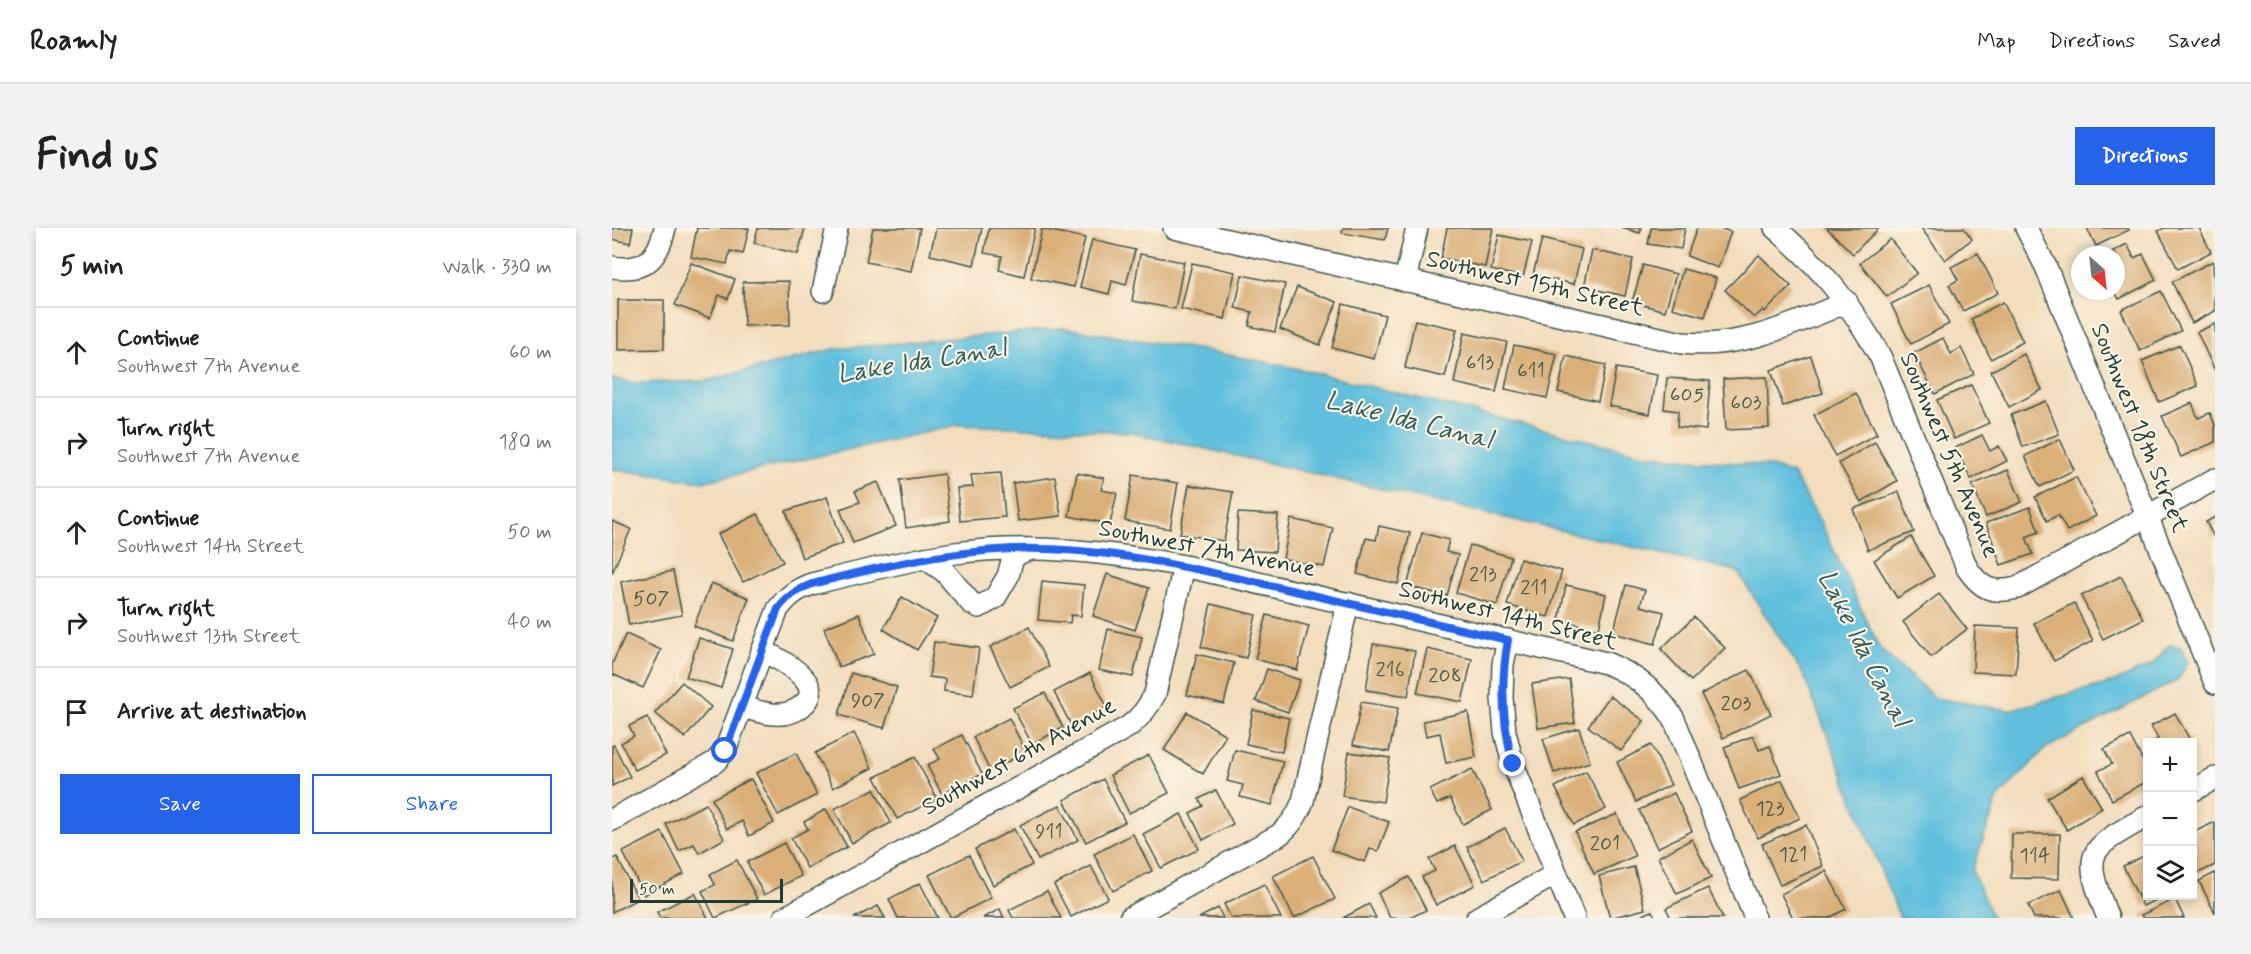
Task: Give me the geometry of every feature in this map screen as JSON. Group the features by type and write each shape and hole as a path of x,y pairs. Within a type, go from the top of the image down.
{"street":[{"path":"612,267 628,269 642,266 654,256 665,228"},
{"path":"822,291 837,228"},
{"name":"Southwest 15th Street","path":"1174,228 1682,344 1725,344 1753,339 1847,302"},
{"path":"1405,281 1417,228"},
{"name":"Southwest 5th Avenue","path":"1775,228 1811,260 1847,302 1881,358 1967,568 1975,581 1988,589 2002,592 2017,588 2215,478"},
{"name":"Southwest 18th Street","path":"2026,228 2046,267 2215,683"},
{"path":"925,558 944,571 971,603 979,606 995,598 1017,554 1031,549"},
{"name":"Southwest 7th Avenue","path":"612,820 716,762 731,739 778,609 787,597 798,589 812,584 901,562 957,553 1031,549 1071,550 1128,556 1184,566 1348,603"},
{"name":"Southwest 6th Avenue","path":"784,918 1128,727 1140,718 1149,707 1155,694 1184,566"},
{"path":"1130,918 1279,835 1290,826 1303,801 1348,603"},
{"name":"Southwest 14th Street","path":"1348,603 1606,663 1633,676 1656,695 1674,719 1755,918"},
{"path":"1508,640 1503,664 1502,698 1505,732 1513,764 1574,918"},
{"path":"742,707 779,714 794,713 809,698 808,684 801,677 776,657 762,651"},
{"path":"2197,789 2215,778"},
{"path":"2108,918 2094,883 2091,867 2095,853 2104,841 2143,819"},
{"path":"1477,918 1556,874"}],"water":[{"name":"Lake Ida Canal","path":"1064,328 1208,351 1300,369 1648,455 1768,466 1793,474 1819,519 1880,649 1935,698 2009,710 2114,682 2152,665 2169,645 2181,647 2188,662 2178,680 2046,748 1998,798 1972,870 1992,918 1900,918 1803,674 1737,571 1132,432 958,425 702,482 612,469 612,379 634,383 705,381 834,349"}],"building":[{"path":"612,228 633,228 630,243 612,239"},
{"path":"697,228 749,228 743,254 730,251 727,264 691,257"},
{"path":"758,228 805,228 798,254 754,243"},
{"path":"873,228 920,228 911,271 866,262"},
{"path":"936,228 982,228 974,265 930,255"},
{"path":"989,228 1035,228 1024,276 999,270 1002,256 984,253"},
{"path":"1343,228 1388,228 1385,240 1342,233"},
{"path":"1447,228 1493,228 1485,267 1441,258"},
{"path":"1622,228 1642,228 1640,233"},
{"path":"1651,228 1685,228 1681,249 1648,244"},
{"path":"1697,228 1720,228 1731,232 1718,268 1687,256"},
{"path":"1827,228 1879,228 1853,254"},
{"path":"1921,228 1964,228 1972,239 1945,260"},
{"path":"2087,228 2128,228 2129,230 2096,246"},
{"path":"2165,228 2199,228 2211,252 2178,269 2158,231"},
{"path":"1042,229 1085,238 1074,287 1031,278"},
{"path":"1499,235 1532,242 1523,277 1491,270"},
{"path":"1542,239 1582,249 1574,284 1533,275"},
{"path":"1890,239 1917,273 1887,297 1860,263"},
{"path":"1092,240 1135,250 1126,285 1112,281 1109,294 1080,287"},
{"path":"2127,244 2134,258 2143,254 2156,280 2125,296 2125,246 2123,246"},
{"path":"1592,250 1633,259 1625,296 1584,287"},
{"path":"1978,253 1998,293 1963,311 1949,285 1958,280 1951,267"},
{"path":"1140,254 1184,262 1175,309 1132,301"},
{"path":"1759,255 1791,286 1765,312 1763,310 1754,318 1725,290"},
{"path":"2213,261 2215,311 2192,323 2172,282"},
{"path":"691,263 735,279 728,299 719,295 710,318 675,305"},
{"path":"1192,263 1235,272 1225,319 1181,309"},
{"path":"1643,265 1676,274 1665,311 1632,302"},
{"path":"1683,269 1716,278 1705,317 1672,308"},
{"path":"1242,275 1285,284 1275,332 1249,326 1252,312 1235,308"},
{"path":"789,281 790,325 744,326 743,282"},
{"path":"1929,285 1949,324 1911,344 1891,304"},
{"path":"1297,287 1337,302 1320,345 1280,329"},
{"path":"2161,291 2181,331 2140,351 2121,310"},
{"path":"618,300 664,300 664,349 618,350"},
{"path":"2003,302 2023,342 1991,359 1971,319"},
{"path":"1343,304 1385,315 1374,359 1332,348"},
{"path":"1415,320 1457,329 1445,377 1405,368"},
{"path":"2215,324 2215,371 2197,332"},
{"path":"1464,333 1507,342 1496,392 1454,383"},
{"path":"1943,338 1951,354 1961,348 1974,374 1935,394 1914,353"},
{"path":"1514,345 1557,354 1547,398 1505,389"},
{"path":"2180,345 2198,386 2159,402 2142,361"},
{"path":"2024,354 2042,390 2009,407 1991,371"},
{"path":"1566,356 1606,365 1598,401 1558,392"},
{"path":"1811,356 1823,393 1783,406 1771,370"},
{"path":"1616,368 1657,375 1650,414 1609,406"},
{"path":"1767,377 1769,428 1726,430 1723,379"},
{"path":"1667,378 1710,381 1706,430 1677,427 1678,411 1664,409"},
{"path":"1971,385 1989,423 1954,439 1937,400"},
{"path":"1856,393 1877,434 1835,456 1814,415"},
{"path":"2046,401 2059,434 2023,447 2011,415"},
{"path":"2192,403 2198,418 2210,413 2215,425 2215,442 2181,457 2162,416"},
{"path":"1982,435 1990,451 1999,446 2007,461 1971,479 1955,448"},
{"path":"2060,439 2074,470 2040,487 2025,456"},
{"path":"1875,442 1897,481 1861,502 1839,463"},
{"path":"2008,470 2022,502 1986,517 1972,485"},
{"path":"1001,473 1005,517 960,521 957,488 973,487 971,475"},
{"path":"1077,473 1104,478 1101,490 1117,493 1110,524 1069,516"},
{"path":"944,474 950,521 906,528 900,480"},
{"path":"1133,475 1178,483 1170,529 1125,521"},
{"path":"1055,477 1061,516 1018,521 1013,483"},
{"path":"2076,477 2096,516 2067,531 2058,515 2047,521 2035,497"},
{"path":"878,482 896,526 853,543 840,509 860,502 855,491"},
{"path":"1189,485 1233,492 1224,541 1180,534"},
{"path":"1899,492 1914,532 1868,550 1853,509"},
{"path":"827,497 843,543 802,558 786,511"},
{"path":"2030,507 2039,532 2026,537 2033,554 2001,565 1986,523"},
{"path":"1238,513 1278,515 1275,552 1236,550"},
{"path":"758,514 783,562 743,582 718,534"},
{"path":"2215,517 2215,539 2206,522"},
{"path":"1291,519 1333,528 1324,567 1283,559"},
{"path":"612,521 631,529 612,573"},
{"path":"1379,526 1410,533 1398,584 1357,574 1366,538 1376,540"},
{"path":"1422,533 1449,540 1446,552 1458,555 1447,596 1407,586"},
{"path":"1911,537 1934,576 1897,598 1874,560"},
{"path":"1470,545 1511,557 1497,605 1456,593"},
{"path":"1520,559 1562,571 1548,617 1507,605"},
{"path":"673,571 682,615 629,625 621,582"},
{"path":"1107,574 1149,588 1135,630 1093,616"},
{"path":"2121,576 2143,619 2103,639 2081,596"},
{"path":"1042,581 1084,585 1081,616 1071,615 1070,623 1038,620"},
{"path":"711,583 749,598 733,641 694,626"},
{"path":"1566,585 1606,594 1599,629 1559,620"},
{"path":"1626,585 1645,590 1640,606 1664,612 1655,644 1613,633"},
{"path":"1939,594 1967,629 1931,657 1903,622"},
{"path":"902,597 937,618 917,650 883,629"},
{"path":"2074,603 2093,641 2054,661 2034,623"},
{"path":"1211,604 1256,615 1246,658 1201,647"},
{"path":"859,614 874,654 839,667 824,628"},
{"path":"1267,615 1309,626 1297,670 1255,659"},
{"path":"1694,617 1725,648 1691,681 1661,649"},
{"path":"1975,626 2019,628 2016,674 1973,672"},
{"path":"1029,627 1049,667 1010,687 990,647"},
{"path":"1108,629 1142,637 1133,677 1099,670"},
{"path":"626,634 661,650 643,688 612,674 612,664"},
{"path":"699,638 733,649 721,688 686,677"},
{"path":"934,642 979,648 973,695 944,691 945,679 929,677"},
{"path":"1373,644 1415,651 1408,696 1366,690"},
{"path":"1427,649 1472,659 1462,702 1417,693"},
{"path":"1197,654 1234,663 1224,704 1187,695"},
{"path":"1267,669 1300,680 1288,712 1256,701"},
{"path":"1749,670 1771,714 1723,738 1701,694"},
{"path":"851,673 897,687 884,728 839,715"},
{"path":"1090,673 1107,707 1071,725 1054,692"},
{"path":"1569,679 1575,723 1538,728 1532,684"},
{"path":"682,682 711,707 685,738 655,713"},
{"path":"1045,693 1063,728 1032,744 1013,708"},
{"path":"1610,696 1644,721 1621,751 1588,726"},
{"path":"1361,702 1398,708 1389,752 1353,745"},
{"path":"1253,710 1289,718 1282,752 1246,744"},
{"path":"1187,712 1226,735 1203,774 1164,750"},
{"path":"1468,712 1476,757 1446,763 1440,733 1426,736 1423,721"},
{"path":"2175,713 2189,738 2157,738 2151,726"},
{"path":"647,717 666,755 635,770 621,743 634,736 629,726"},
{"path":"1009,718 1026,752 990,771 973,737"},
{"path":"1579,728 1590,762 1554,773 1543,739"},
{"path":"854,733 872,768 833,788 815,753"},
{"path":"962,735 982,774 942,794 927,765 940,759 934,749"},
{"path":"1753,736 1759,750 1770,746 1781,774 1739,789 1724,747"},
{"path":"2130,736 2143,761 2143,784 2112,800 2098,771 2112,764 2104,749"},
{"path":"614,745 630,777 612,786 612,746"},
{"path":"1651,745 1671,785 1636,802 1617,762"},
{"path":"1235,750 1283,761 1272,805 1240,797 1243,785 1227,781"},
{"path":"1349,752 1390,758 1383,802 1342,796"},
{"path":"796,753 817,795 778,815 756,773"},
{"path":"1149,755 1169,793 1129,813 1110,775"},
{"path":"915,757 937,799 897,819 875,777"},
{"path":"1472,769 1492,810 1463,824 1450,798 1437,804 1430,790"},
{"path":"1586,771 1606,809 1574,825 1555,787"},
{"path":"2083,776 2102,808 2067,830 2047,798"},
{"path":"751,779 774,823 749,836 742,821 727,829 712,799"},
{"path":"1103,779 1125,822 1086,842 1064,800"},
{"path":"1782,780 1800,818 1758,838 1740,800"},
{"path":"874,789 891,823 852,843 834,809"},
{"path":"1216,790 1233,824 1203,840 1190,813 1203,806 1199,799"},
{"path":"1674,793 1692,831 1657,848 1639,810"},
{"path":"706,804 724,839 699,853 694,844 679,851 666,824"},
{"path":"1060,805 1078,840 1038,860 1020,825"},
{"path":"1348,807 1389,822 1378,851 1370,849 1365,862 1331,850"},
{"path":"826,809 847,847 807,868 791,838 808,829 804,822"},
{"path":"1181,814 1199,849 1161,868 1143,834"},
{"path":"1617,814 1635,856 1594,874 1575,832"},
{"path":"2215,822 2215,865 2197,874 2197,846 2197,831"},
{"path":"1806,825 1823,866 1780,885 1762,844"},
{"path":"1505,828 1522,861 1484,880 1467,847"},
{"path":"1014,829 1032,865 993,885 975,849"},
{"path":"662,832 684,874 644,895 623,852"},
{"path":"1133,834 1152,871 1113,891 1094,854"},
{"path":"2012,834 2060,834 2059,879 2011,878"},
{"path":"1692,839 1711,878 1677,894 1658,857"},
{"path":"784,843 801,876 764,895 747,862"},
{"path":"1455,846 1475,885 1436,905 1422,877 1435,871 1429,859"},
{"path":"969,855 991,898 951,918 929,875"},
{"path":"1313,856 1335,899 1294,918 1273,876"},
{"path":"2143,856 2143,900 2156,900 2143,906 2123,866"},
{"path":"617,857 638,899 612,912 612,859"},
{"path":"737,860 757,899 715,918 702,891 715,885 710,874"},
{"path":"1091,866 1108,898 1071,917 1054,885"},
{"path":"1634,867 1645,909 1610,918 1599,876"},
{"path":"1826,871 1846,909 1829,918 1793,918 1781,894"},
{"path":"2215,873 2215,913 2199,881"},
{"path":"1409,877 1426,910 1410,918 1390,918 1378,893"},
{"path":"920,883 938,918 898,918 889,899"},
{"path":"1264,884 1281,918 1231,918 1224,904"},
{"path":"1708,888 1723,918 1671,918 1666,908"},
{"path":"2061,890 2074,918 2034,918 2028,905"},
{"path":"1047,891 1061,918 1013,918 1009,910"},
{"path":"695,893 708,918 660,918 657,912"},
{"path":"2175,900 2184,918 2143,918 2141,915"},
{"path":"1369,904 1376,918 1343,918"},
{"path":"878,906 885,918 854,918"},
{"path":"1218,908 1223,918 1199,918"},
{"path":"1000,909 1004,918 983,918"},
{"path":"1652,911 1656,918 1637,918"}],"route":[{"path":"725,751 778,609 787,597 798,589 901,562 957,553 1014,549 1071,550 1128,556 1184,566 1508,640 1503,664 1502,698 1505,732 1513,764"}]}
